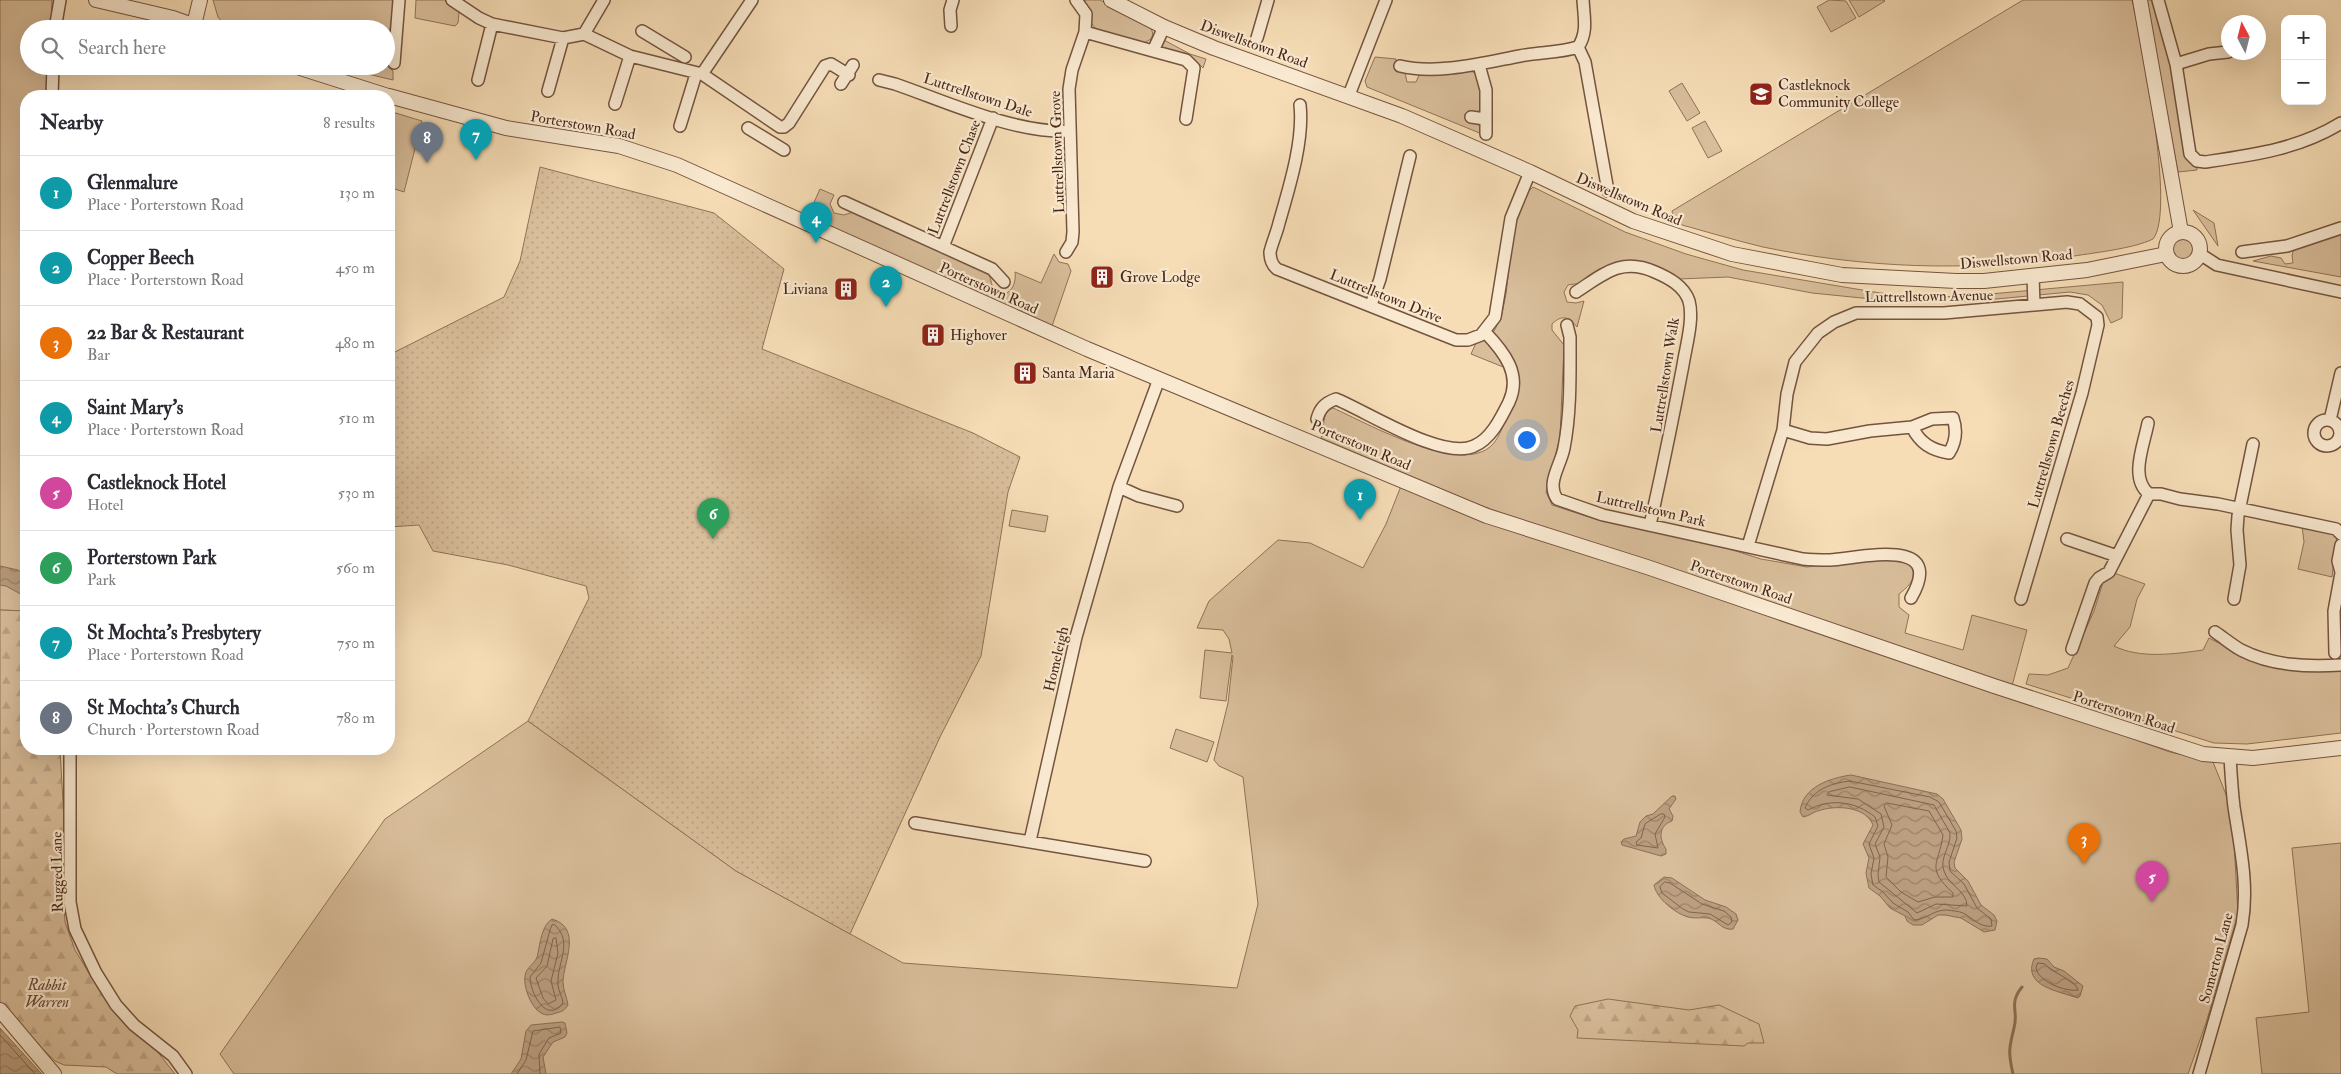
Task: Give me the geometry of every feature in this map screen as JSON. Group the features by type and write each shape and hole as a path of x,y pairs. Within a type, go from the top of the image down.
{"street":[{"path":"57,20 60,0"},
{"path":"96,0 179,20"},
{"path":"199,20 200,0"},
{"path":"395,47 398,0"},
{"path":"452,0 479,18 492,24 562,38 584,34 630,56 699,74 780,127 787,126 825,66 831,64 848,75"},
{"path":"584,34 604,0"},
{"path":"680,126 699,74 751,0"},
{"path":"951,26 950,10 953,0"},
{"path":"1076,0 1086,14 1085,32 1186,60 1194,68 1186,119"},
{"name":"Diswellstown Road","path":"1111,0 1164,27 1214,48 1349,95 1410,119 1656,230 1708,247 1777,264 1842,274 1937,281 1984,281 2087,270 2166,254"},
{"path":"1257,38 1268,0"},
{"path":"1349,95 1386,0"},
{"path":"1578,47 1584,36 1585,28 1583,0"},
{"path":"2140,0 2181,232"},
{"path":"2158,0 2176,64 2189,149 2194,158 2204,162 2276,151 2314,137 2341,123"},
{"path":"478,80 492,24"},
{"path":"1153,51 1164,27"},
{"path":"642,31 686,57"},
{"name":"Luttrellstown Grove","path":"1066,252 1073,233 1070,79 1085,32"},
{"path":"548,91 562,38"},
{"path":"1408,71 1479,65 1520,56 1578,47"},
{"path":"1578,47 1585,62 1608,192"},
{"path":"664,65 674,50"},
{"path":"2176,64 2209,54 2221,53"},
{"path":"615,104 630,56"},
{"path":"1479,65 1486,90 1486,134"},
{"path":"52,90 53,75"},
{"name":"Porterstown Road","path":"322,75 369,90"},
{"name":"Luttrellstown Dale","path":"879,80 993,118 1044,131 1070,131"},
{"name":"Porterstown Road","path":"395,98 432,110 534,134 619,146 677,164 978,302 1487,516 1647,567 2174,746 2203,754 2230,758 2253,758 2341,748"},
{"name":"Luttrellstown Drive","path":"1300,105 1302,118 1288,190 1270,252 1271,261 1277,269 1456,340 1468,340 1485,332"},
{"path":"1471,117 1485,119"},
{"name":"Luttrellstown Chase","path":"943,247 993,118"},
{"path":"764,138 774,123"},
{"path":"748,128 784,150"},
{"path":"1371,305 1380,279 1410,156"},
{"path":"1317,419 1319,411 1326,403 1336,399 1352,405 1382,424 1430,442 1456,449 1473,447 1486,439 1499,421 1510,400 1515,380 1511,364 1485,332 1495,317 1511,218 1530,172"},
{"name":"Luttrellstown Chase","path":"844,202 992,269 1004,282"},
{"path":"2242,252 2287,246 2341,228"},
{"path":"2181,232 2195,236 2200,245 2200,254 2193,263 2183,266 2173,263 2166,254 2168,240 2181,232"},
{"path":"2200,254 2217,265 2341,292"},
{"name":"Luttrellstown Walk","path":"1576,292 1614,268 1632,266 1648,269 1674,282 1682,288 1689,302 1690,312 1683,365 1650,525"},
{"path":"2033,276 2034,305"},
{"name":"Luttrellstown Avenue","path":"1748,546 1783,430 1787,394 1795,362 1808,344 1834,322 1856,313 1944,313 2067,302 2080,304"},
{"name":"Luttrellstown Beeches","path":"2021,599 2082,392 2098,325 2094,314 2080,304"},
{"name":"Luttrellstown Park","path":"1567,325 1570,337 1568,421 1564,450 1552,485 1552,492 1557,499 1603,515 1803,559 1831,560 1881,554 1908,558 1915,562 1920,570 1921,578 1911,598"},
{"path":"2330,420 2341,373"},
{"name":"Homeleigh","path":"1030,841 1076,636 1120,487 1159,379"},
{"path":"2148,423 2138,474 2140,483 2149,494"},
{"path":"1783,430 1810,438 1827,439 1870,431 1912,427"},
{"path":"2234,599 2240,565 2237,530 2253,444"},
{"path":"1120,487 1139,496 1177,506"},
{"path":"2149,494 2161,494 2240,508 2336,529 2341,532"},
{"path":"2072,649 2096,583 2099,578 2109,572 2149,494"},
{"path":"2067,539 2117,556"},
{"path":"2335,653 2334,611 2341,572 2338,561 2341,545"},
{"path":"2215,632 2240,650 2273,661 2311,666 2341,665"},
{"name":"Rugged Lane","path":"70,755 70,902 75,929 96,973 120,1010 134,1025 173,1056 186,1074"},
{"name":"Somerton Lane","path":"2199,1074 2242,925 2245,907 2241,840 2234,802 2230,758"},
{"path":"915,823 1144,861"},
{"path":"0,1010 54,1074"}],"green space":[{"path":"0,0 52,0 51,20 20,20 20,75 49,75 48,90 20,90 20,611 0,610"},
{"path":"213,0 396,0 392,20 220,20"},
{"path":"416,0 457,0 460,3 458,23 455,26 415,18"},
{"path":"1085,0 1100,0 1151,28 1153,34 1151,39 1144,43 1096,29 1091,23 1084,6"},
{"path":"1829,0 1846,1 1856,18 1831,32 1817,7"},
{"path":"1849,0 1884,0 1885,1 1859,17"},
{"path":"2023,0 2132,0 2149,86 2159,162 2161,195 2159,222 2153,239 2112,250 2030,262 1992,265 1915,266 1839,260 1801,254 1763,247 1675,223 1672,211"},
{"path":"2146,0 2153,0 2171,68 2181,117 2185,156 2189,162 2197,167 2197,170 2178,172"},
{"path":"1162,39 1190,54 1206,59 1203,68 1194,59 1165,50 1162,45"},
{"path":"1375,57 1396,59 1397,70 1405,73 1407,82 1416,82 1420,73 1469,70 1474,73 1480,81 1482,109 1475,113 1469,121 1479,125 1482,134 1367,87 1365,81"},
{"path":"372,75 393,75 393,80"},
{"path":"1682,83 1700,113 1687,121 1669,91"},
{"path":"395,113 422,121 404,192 395,189"},
{"path":"1705,121 1722,151 1708,158 1692,128"},
{"path":"540,167 714,213 784,269 762,349 973,433 1020,457 1008,492 981,656 940,737 850,934 736,871 528,721 589,598 586,586 508,565 433,551 419,525 395,527 395,352 504,297 520,261"},
{"path":"1533,187 1625,232 1686,254 1743,270 1880,293 1957,297 2123,282 2122,318 2111,323 2102,305 2088,295 2070,292 1975,301 1882,300 1812,293 1728,277 1679,279 1612,265 1591,275 1581,283 1568,285 1564,292 1567,302 1576,303 1584,301 1577,327 1565,318 1559,319 1552,324 1552,330 1564,345 1560,437 1546,492 1552,505 1598,520 1701,540 1761,559 1807,567 1880,558 1912,565 1913,578 1899,594 1899,607 1909,615 1905,633 1963,650 1972,615 2027,630 2012,686 1479,505 1321,438 1326,414 1333,408 1390,435 1438,451 1460,455 1479,453 1493,444 1508,414 1516,389 1518,373 1471,354 1476,343 1494,331 1501,318 1506,294 1514,224 1526,194"},
{"path":"820,189 834,195 830,204 834,213 844,215 853,212 987,272 993,288 1000,293 1008,293 1011,290 1015,282 1015,272 1041,283 1054,254 1059,262 1068,264 1071,271 1051,329 807,218"},
{"path":"2193,210 2214,223 2218,246"},
{"path":"2341,233 2341,277 2253,261 2271,256 2281,258 2285,264 2293,263 2292,255 2294,249"},
{"path":"2183,239 2190,242 2193,249 2190,256 2183,259 2176,256 2173,249 2176,242"},
{"path":"1403,481 2170,752 2213,762 2227,797 2234,841 2238,914 2206,1023 2188,1074 234,1074 220,1054 385,819 528,721 736,871 903,963 1237,988 1258,904 1243,777 1219,766 1214,760 1228,703 1233,657 1232,655 1226,701 1200,698 1205,650 1232,653 1229,639 1223,630 1197,628 1209,601 1278,540 1310,543 1363,568 1386,524"},
{"path":"1012,510 1048,516 1045,532 1009,526"},
{"path":"2302,526 2337,535 2332,577 2298,569 2304,542"},
{"path":"2114,573 2145,584 2137,599 2130,627 2114,646 2135,653 2169,654 2203,650 2209,638 2240,654 2341,669 2341,733 2247,744 2214,743 2026,684 2029,674 2048,675 2068,668 2094,611 2104,579"},
{"name":"Rabbit Warren","path":"0,610 20,611 20,755 60,755 65,838 65,922 75,950 101,993 128,1028 157,1051 175,1074 117,1074 106,1067 64,1065 55,1061 32,1039 0,1018"},
{"path":"1176,729 1214,742 1207,762 1170,748"},
{"path":"2341,843 2341,1074 2262,1074 2256,1018 2309,1012 2292,848"},
{"path":"1608,999 1689,1010 1719,1005 1759,1024 1764,1043 1748,1043 1744,1046 1577,1038 1578,1030 1570,1016 1575,1006"}],"water":[{"path":"0,566 20,572 20,594 0,585"},
{"path":"1851,775 1937,794 1943,799 1961,830 1962,839 1954,862 1955,868 1968,881 1981,905 1994,915 1997,921 1995,930 1984,932 1961,918 1945,915 1938,915 1922,925 1913,925 1907,921 1905,916 1890,908 1880,896 1869,888 1866,873 1869,858 1863,844 1873,825 1864,814 1851,809 1828,808 1803,817 1800,812 1802,803 1811,790 1826,781"},
{"path":"1672,796 1675,796 1676,799 1669,809 1673,816 1672,821 1664,826 1661,833 1666,854 1661,856 1622,845 1621,842 1624,839 1636,836 1640,822 1646,816 1653,814"},
{"path":"1664,877 1672,878 1705,900 1726,907 1736,914 1738,920 1733,929 1723,927 1708,918 1688,917 1672,909 1658,895 1654,885"},
{"path":"552,919 567,930 569,938 563,982 568,1005 562,1011 547,1015 534,1007 528,996 525,980 527,970 537,957 546,925"},
{"path":"2034,959 2047,959 2054,967 2064,971 2083,986 2080,996 2078,998 2052,990 2037,981 2033,976 2032,968"},
{"path":"565,1023 567,1033 565,1037 553,1042 543,1057 546,1074 511,1074 521,1059 526,1031 531,1025"},
{"path":"0,1028 39,1071 42,1074 0,1074"}],"waterway":[{"path":"2013,1074 2010,1046 2015,1022 2016,998 2022,987"}],"place":[{"name":"Castleknock Community College","path":"1761,94"},
{"name":"St Mochta's Presbytery","path":"476,160"},
{"name":"St Mochta's Church","path":"427,163"},
{"name":"Saint Mary's","path":"816,243"},
{"name":"Grove Lodge","path":"1102,277"},
{"name":"Liviana","path":"846,289"},
{"name":"Copper Beech","path":"886,307"},
{"name":"Highover","path":"933,335"},
{"name":"Santa Maria","path":"1025,373"},
{"name":"Glenmalure","path":"1360,520"},
{"name":"Porterstown Park","path":"713,539"},
{"name":"22 Bar & Restaurant","path":"2084,864"},
{"name":"Castleknock Hotel","path":"2152,902"}]}
